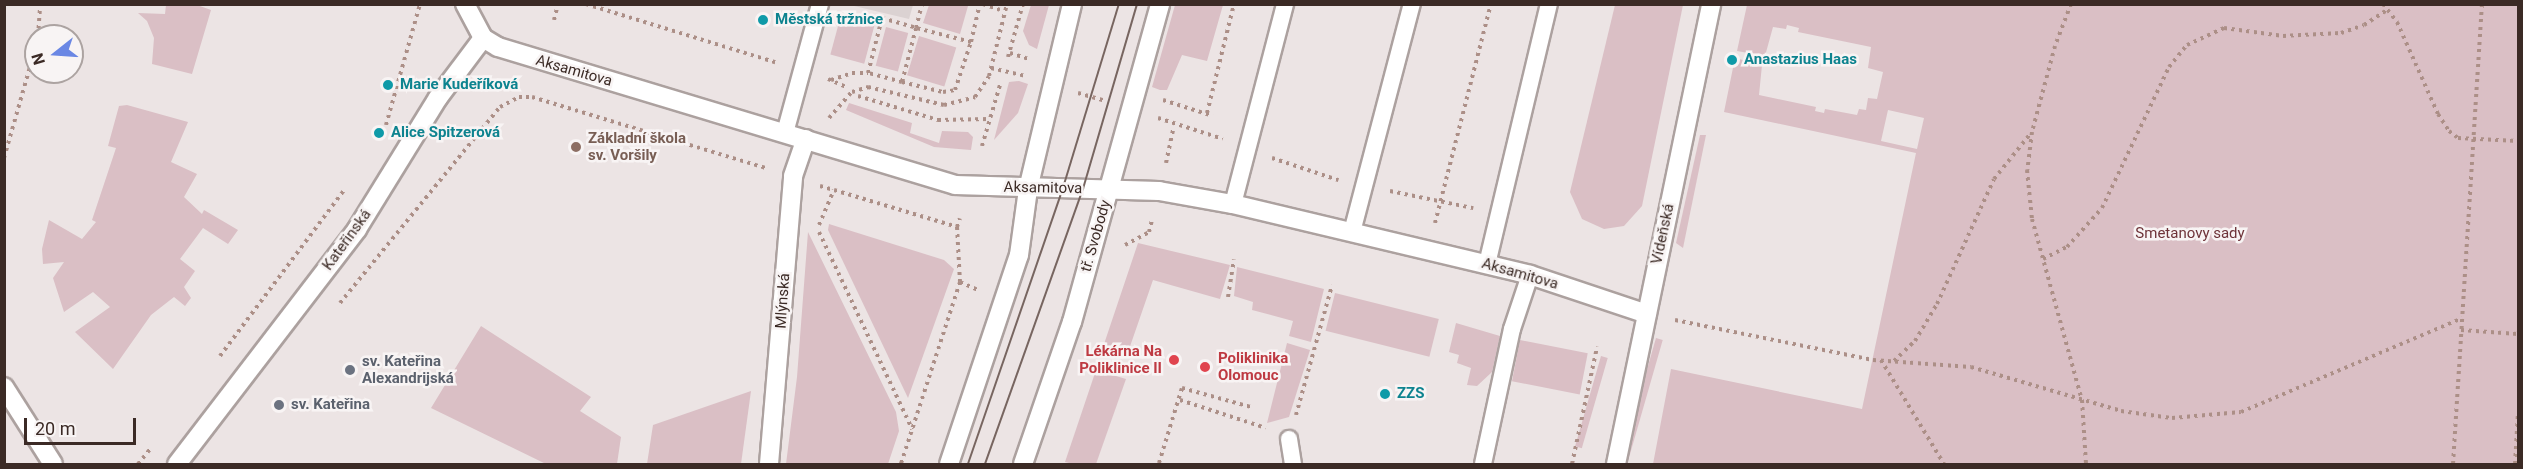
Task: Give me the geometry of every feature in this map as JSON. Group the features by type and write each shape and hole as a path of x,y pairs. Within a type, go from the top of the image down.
{"street":[{"path":"465,4 483,38"},
{"path":"949,465 1019,255 1028,189 1072,4"},
{"name":"tř. Svobody","path":"1023,465 1072,322 1160,4"},
{"name":"Vídeňská","path":"1616,465 1710,4"},
{"name":"Kateřinská","path":"177,465 357,229 438,98 483,38"},
{"name":"Aksamitova","path":"483,38 542,62 955,185 1028,189 1159,191 1233,204 1530,274 1647,314"},
{"name":"Mlýnská","path":"769,465 793,176 806,139"},
{"path":"4,387 53,465"}],"lane":[{"path":"785,133 820,4"},
{"path":"1233,204 1285,4"},
{"path":"1352,232 1412,4"},
{"path":"1486,264 1549,4"},
{"path":"1484,465 1512,329 1530,274"},
{"path":"1289,438 1293,465"}],"path":[{"path":"39,24 40,4"},
{"path":"385,128 420,4"},
{"path":"554,20 558,4"},
{"path":"586,4 801,70"},
{"path":"902,82 922,4"},
{"path":"830,80 852,73 867,73 943,93 955,90 982,4 1000,10"},
{"path":"839,109 852,92 868,87 938,104 957,104 980,91 991,68 1007,4"},
{"path":"1023,4 1009,55 1035,61"},
{"path":"1207,113 1234,4"},
{"path":"1428,250 1491,4"},
{"path":"2071,4 2055,46 2031,132 2027,170 2032,219 2082,400 2086,465"},
{"path":"2383,4 2397,22 2438,114 2458,138 2473,141 2518,141"},
{"path":"2453,465 2481,4"},
{"path":"2043,259 2067,247 2102,208 2169,67 2187,45 2224,28 2283,36 2341,33 2364,26 2387,10"},
{"path":"1012,13 1020,15"},
{"path":"867,73 882,18 971,42"},
{"path":"991,68 1031,78"},
{"path":"4,158 25,84"},
{"path":"982,146 1000,85"},
{"path":"532,97 535,87"},
{"path":"858,96 938,120 989,119"},
{"path":"338,306 500,107 519,97 532,97 773,170"},
{"path":"1159,99 1213,116"},
{"path":"1152,116 1210,134"},
{"path":"1166,163 1173,130"},
{"path":"1893,361 1915,341 1937,304 1994,179 2031,132"},
{"path":"1246,147 1306,172 1364,186 1441,199 1498,215"},
{"path":"216,361 349,183"},
{"path":"816,185 957,227"},
{"path":"834,190 818,229 912,429"},
{"path":"901,465 960,282 957,227 960,218"},
{"path":"1149,232 1152,220"},
{"path":"1228,297 1234,259"},
{"path":"960,282 980,290"},
{"path":"1289,438 1332,285"},
{"path":"1647,314 1881,360 1971,367 2121,411 2172,418 2241,412 2462,318"},
{"path":"2461,330 2518,334"},
{"path":"1572,465 1597,347"},
{"path":"1881,360 1944,465"},
{"path":"1159,463 1182,388 1251,407"},
{"path":"1180,400 1262,426"},
{"path":"2515,465 2518,412"},
{"path":"138,465 153,446"}],"shaded area":[{"path":"850,5 913,5 909,19"}],"green space":[{"path":"166,5 197,5 211,10 192,74 152,64 154,38 147,21 138,13 165,14"},
{"path":"929,5 968,6 960,34 923,23"},
{"path":"1031,5 1049,5 1037,49 1029,45 1023,31"},
{"path":"1175,5 1223,5 1207,61 1182,55 1167,90 1160,90 1152,87"},
{"path":"1615,5 1683,5 1642,206 1624,226 1604,229 1582,219 1570,192"},
{"name":"Smetanovy sady","path":"1747,5 2518,5 2518,464 1653,464 1671,369 1862,409 1916,153 1724,112 1735,58 1762,65 1759,95 1816,107 1815,111 1824,113 1825,109 1857,115 1859,109 1866,110 1868,98 1877,99 1883,72 1868,68 1871,47 1798,32 1799,28 1787,25 1786,29 1773,27 1765,56 1737,51","holes":["1888,110 1924,118 1917,149 1881,141"]},
{"path":"841,15 875,24 864,64 830,55"},
{"path":"886,27 908,33 898,72 876,66"},
{"path":"919,36 956,47 944,87 907,75"},
{"path":"1019,81 1028,84 1018,113 994,140 1009,82"},
{"path":"849,103 912,123 910,133 939,143 942,131 968,132 973,137 971,150 934,147 846,110"},
{"path":"127,105 188,122 171,162 197,174 184,197 202,214 204,210 238,230 228,244 203,228 180,259 195,271 184,287 191,298 185,306 174,297 151,315 113,369 75,332 110,307 93,292 64,312 53,278 64,262 43,264 42,249 49,220 82,239 96,222 92,220 116,148 108,146 119,106"},
{"path":"1700,135 1706,135 1683,248 1676,243"},
{"path":"829,224 944,260 954,269 908,398 828,230"},
{"path":"808,232 896,412 899,431 888,464 786,464 797,377"},
{"path":"1138,243 1230,265 1220,299 1153,280 1126,358 1102,350"},
{"path":"1237,267 1324,289 1311,342 1289,336 1293,321 1252,310 1253,302 1234,296"},
{"path":"1335,293 1439,319 1429,357 1326,331"},
{"path":"1456,323 1500,336 1492,372 1477,386 1467,385 1471,368 1457,363 1459,355 1449,352"},
{"path":"481,326 591,397 580,411 621,437 617,464 546,464 431,408"},
{"path":"1656,338 1663,340 1627,464 1620,462"},
{"path":"1520,340 1588,353 1580,394 1512,381"},
{"path":"1287,343 1310,350 1289,417 1267,423"},
{"path":"1601,356 1608,358 1582,448 1575,446"},
{"path":"1096,370 1126,379 1096,464 1065,462"},
{"path":"751,391 741,464 647,464 653,425"}],"tram line":[{"path":"968,464 1063,188 1119,4"},
{"path":"985,464 1083,189 1137,4"}],"place":[{"name":"Městská tržnice","path":"763,20"},
{"name":"Anastazius Haas","path":"1732,60"},
{"name":"Marie Kudeříková","path":"388,85"},
{"name":"Alice Spitzerová","path":"379,133"},
{"name":"Základní škola sv. Voršily","path":"576,147"},
{"name":"Lékárna Na Poliklinice II","path":"1174,360"},
{"name":"Poliklinika Olomouc","path":"1205,367"},
{"name":"sv. Kateřina Alexandrijská","path":"350,370"},
{"name":"ZZS","path":"1385,394"},
{"name":"sv. Kateřina","path":"279,405"}]}
